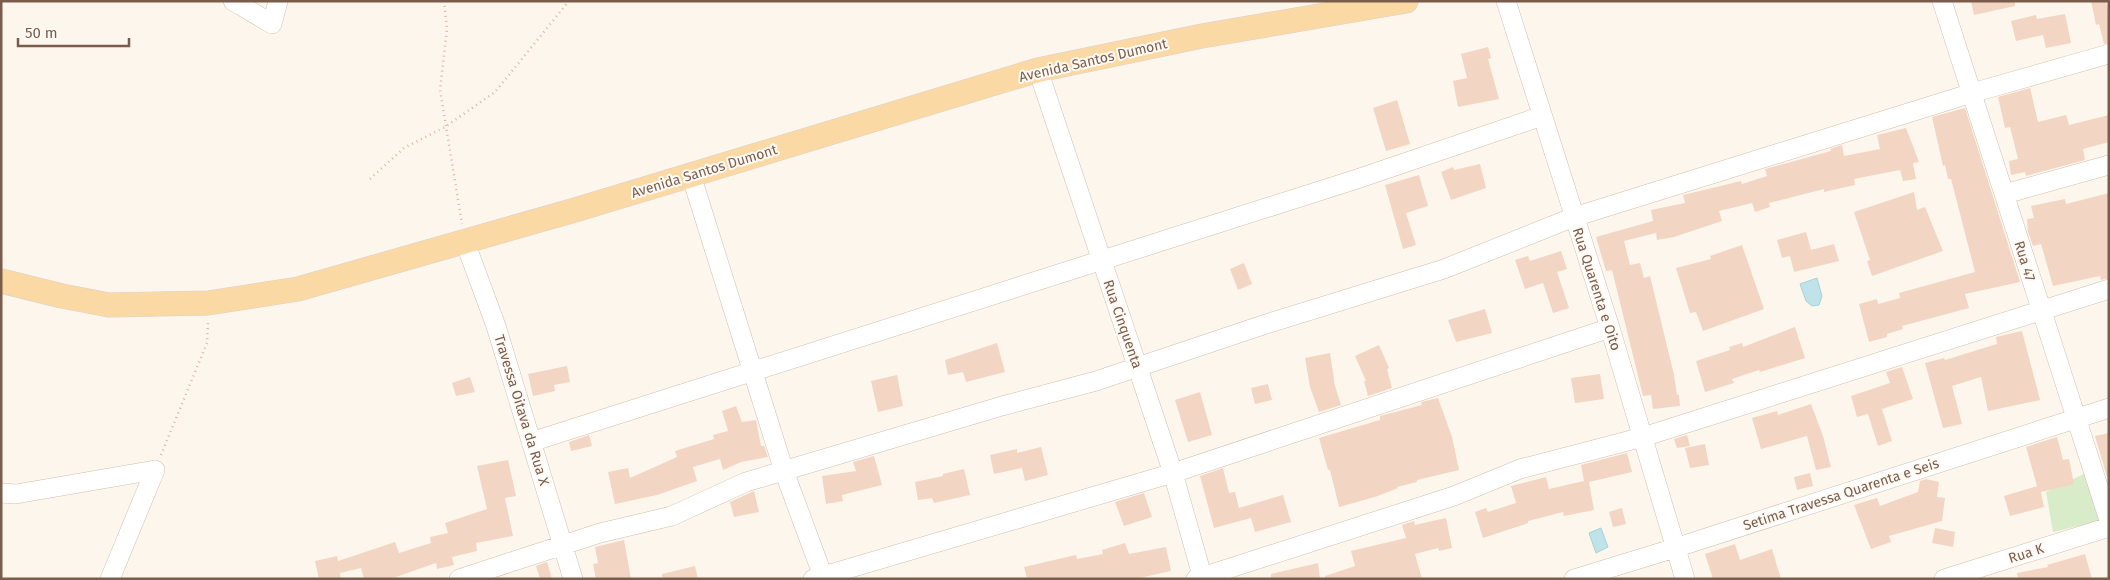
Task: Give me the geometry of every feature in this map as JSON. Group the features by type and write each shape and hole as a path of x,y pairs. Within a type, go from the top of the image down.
{"main road":[{"name":"Avenida Santos Dumont","path":"1,281 109,305 208,304 298,289 465,242 1038,70 1184,39 1406,1"}],"street":[{"path":"233,1 272,24 278,1"},
{"name":"Rua Quarenta e Oito","path":"1506,1 1610,328 1685,579"},
{"name":"Rua 47","path":"1942,1 2109,520"},
{"path":"459,579 562,544 672,516 700,505 724,490 784,471 1096,380 1444,269 1574,217 1972,94 2109,54"},
{"name":"Rua Cinquenta","path":"1038,70 1173,473 1200,578"},
{"path":"531,442 1357,179 1542,116"},
{"path":"2005,194 2109,165"},
{"path":"690,175 820,578 1173,473 1610,328"},
{"name":"Travessa Oitava da Rua X","path":"465,242 496,326 573,579"},
{"path":"1200,578 1454,496 1520,469 1643,437 2109,289"},
{"name":"Setima Travessa Quarenta e Seis","path":"1574,579 2109,408"},
{"path":"1,493 16,494 155,470"},
{"path":"110,579 155,470"},
{"name":"Rua K","path":"1944,579 2109,527"}],"path":[{"path":"444,1 447,29 440,90 465,242"},
{"path":"370,179 404,148 445,127 495,92 569,1"},
{"path":"155,470 208,343 208,304"}],"green space":[{"path":"2088,472 2103,520 2053,532 2046,492"}],"water":[{"path":"1817,278 1822,296 1819,305 1812,306 1806,301 1800,284"},
{"path":"1601,528 1608,547 1596,553 1589,533"}],"building":[{"path":"1971,1 2015,1 2015,6 1974,15"},
{"path":"2091,1 2106,1 2109,15 2109,43 2104,44 2099,24 2096,25"},
{"path":"2065,14 2071,43 2046,48 2043,35 2016,41 2011,21 2036,15 2037,19"},
{"path":"1488,47 1491,58 1488,59 1499,99 1458,107 1453,81 1467,78 1461,54"},
{"path":"2030,88 2038,122 2066,115 2069,125 2109,115 2109,142 2083,149 2085,160 2026,176 2025,172 2011,175 2009,161 2018,159 2010,127 2005,128 1998,97"},
{"path":"1397,100 1410,144 1386,151 1373,108"},
{"path":"1965,108 2020,282 1965,294 1969,308 1902,326 1903,329 1887,334 1887,337 1869,342 1859,304 1877,299 1878,304 1900,298 1899,293 1975,272 1951,179 1948,179 1945,165 1943,166 1932,117"},
{"path":"1906,128 1919,162 1913,163 1916,179 1903,181 1900,170 1854,179 1855,185 1824,192 1824,189 1769,203 1770,207 1755,212 1752,203 1719,211 1722,221 1674,237 1657,240 1656,233 1624,241 1630,265 1640,263 1644,278 1650,276 1677,395 1679,395 1680,406 1653,409 1651,395 1643,396 1612,270 1606,271 1596,237 1653,221 1651,210 1685,203 1683,195 1741,181 1742,184 1767,176 1765,169 1831,151 1830,149 1842,145 1844,156 1880,149 1877,135"},
{"path":"1480,164 1486,188 1451,200 1441,172 1453,167 1454,170"},
{"path":"1419,175 1428,206 1406,213 1416,245 1403,249 1385,185"},
{"path":"1914,192 1917,210 1925,207 1943,251 1872,276 1867,261 1870,260 1854,212"},
{"path":"2109,193 2109,278 2101,280 2100,276 2053,286 2041,244 2033,246 2028,232 2027,219 2034,218 2031,206 2065,199 2066,204"},
{"path":"1806,232 1811,250 1834,244 1839,261 1794,272 1790,256 1782,258 1777,240"},
{"path":"1742,245 1764,309 1703,331 1696,312 1690,313 1676,268 1711,259 1710,256"},
{"path":"1561,251 1567,269 1557,272 1569,308 1553,313 1543,283 1525,289 1515,260 1528,256 1530,261"},
{"path":"1244,263 1252,284 1238,290 1230,269"},
{"path":"1485,309 1492,333 1456,342 1448,320"},
{"path":"1795,327 1805,358 1732,379 1734,383 1705,392 1696,361 1730,350 1729,347 1742,343 1743,347"},
{"path":"2022,331 2040,400 1988,411 1981,377 1952,386 1962,424 1943,428 1925,363 1944,358 1945,360 1997,344 1996,337"},
{"path":"997,343 1005,372 966,382 963,372 948,375 945,360"},
{"path":"1379,345 1389,368 1387,369 1392,388 1368,396 1364,381 1366,381 1355,356"},
{"path":"1330,353 1335,386 1341,405 1319,412 1310,387 1305,358"},
{"path":"567,366 570,382 554,385 555,391 533,396 528,374"},
{"path":"1902,367 1913,399 1882,409 1892,441 1878,446 1868,414 1857,417 1851,396 1890,383 1886,372"},
{"path":"1600,374 1604,399 1575,403 1571,378"},
{"path":"897,375 903,406 878,412 871,381"},
{"path":"470,377 475,392 456,396 452,383"},
{"path":"1268,384 1272,400 1255,404 1251,388"},
{"path":"1200,392 1212,435 1188,442 1175,400"},
{"path":"1438,398 1452,437 1459,470 1417,480 1417,482 1397,487 1375,497 1339,507 1330,470 1328,470 1319,438 1380,420 1380,416 1422,405 1421,402"},
{"path":"1811,404 1823,436 1831,467 1816,470 1807,436 1761,449 1752,418 1777,411 1778,415"},
{"path":"736,406 742,422 756,420 761,446 764,446 768,457 741,462 723,470 720,459 693,467 697,481 657,495 615,504 608,472 628,468 630,478 677,457 675,451 714,439 713,435 728,431 722,411"},
{"path":"2109,433 2109,476 2107,477 2095,436"},
{"path":"589,435 592,446 571,451 569,442"},
{"path":"1687,435 1690,446 1677,448 1674,439"},
{"path":"2057,437 2063,460 2069,459 2074,484 2041,492 2044,507 2010,516 2004,496 2037,486 2026,447"},
{"path":"1705,444 1709,465 1690,468 1685,448"},
{"path":"1041,447 1048,475 1025,481 1022,468 994,474 990,455 1017,449 1017,453"},
{"path":"1627,453 1632,472 1589,482 1594,510 1564,516 1563,512 1528,521 1528,523 1483,538 1475,512 1486,508 1488,512 1516,503 1511,486 1546,477 1549,489 1584,481 1581,465"},
{"path":"874,456 882,485 842,495 843,501 826,504 822,476 856,471 853,462"},
{"path":"508,460 516,496 505,498 513,536 476,543 477,551 452,557 454,565 437,569 436,563 390,579 364,579 361,568 340,573 341,579 319,579 315,561 337,556 338,561 395,542 399,553 431,543 430,537 448,533 445,523 487,509 477,466"},
{"path":"1223,468 1229,493 1235,492 1239,508 1283,495 1291,522 1255,532 1251,518 1214,528 1200,476"},
{"path":"964,469 970,495 934,503 932,498 918,500 915,482"},
{"path":"1810,473 1813,486 1797,490 1794,477"},
{"path":"1926,479 1939,482 1937,497 1945,498 1942,521 1889,536 1891,542 1871,549 1854,505 1877,498 1880,506 1918,492 1920,481"},
{"path":"754,491 759,512 734,517 730,502"},
{"path":"1144,493 1152,517 1124,526 1115,502"},
{"path":"1622,508 1626,524 1613,527 1609,512"},
{"path":"1446,518 1452,548 1439,551 1438,548 1415,554 1422,579 1325,579 1325,576 1355,566 1351,551 1406,538 1402,525 1414,521 1415,525"},
{"path":"1935,528 1955,532 1953,547 1932,543"},
{"path":"624,540 631,579 596,579 593,564 598,563 595,547"},
{"path":"1125,543 1129,554 1166,547 1171,571 1135,579 1027,579 1024,567 1076,555 1077,559 1103,554 1102,550"},
{"path":"1735,544 1740,560 1772,549 1781,579 1713,579 1705,554"},
{"path":"2085,554 2092,579 2018,579 2017,573 2048,567 2047,565"},
{"path":"547,562 552,579 540,579 536,566"},
{"path":"1318,563 1320,579 1271,579 1271,574"},
{"path":"695,566 698,579 662,579 662,574"}]}
